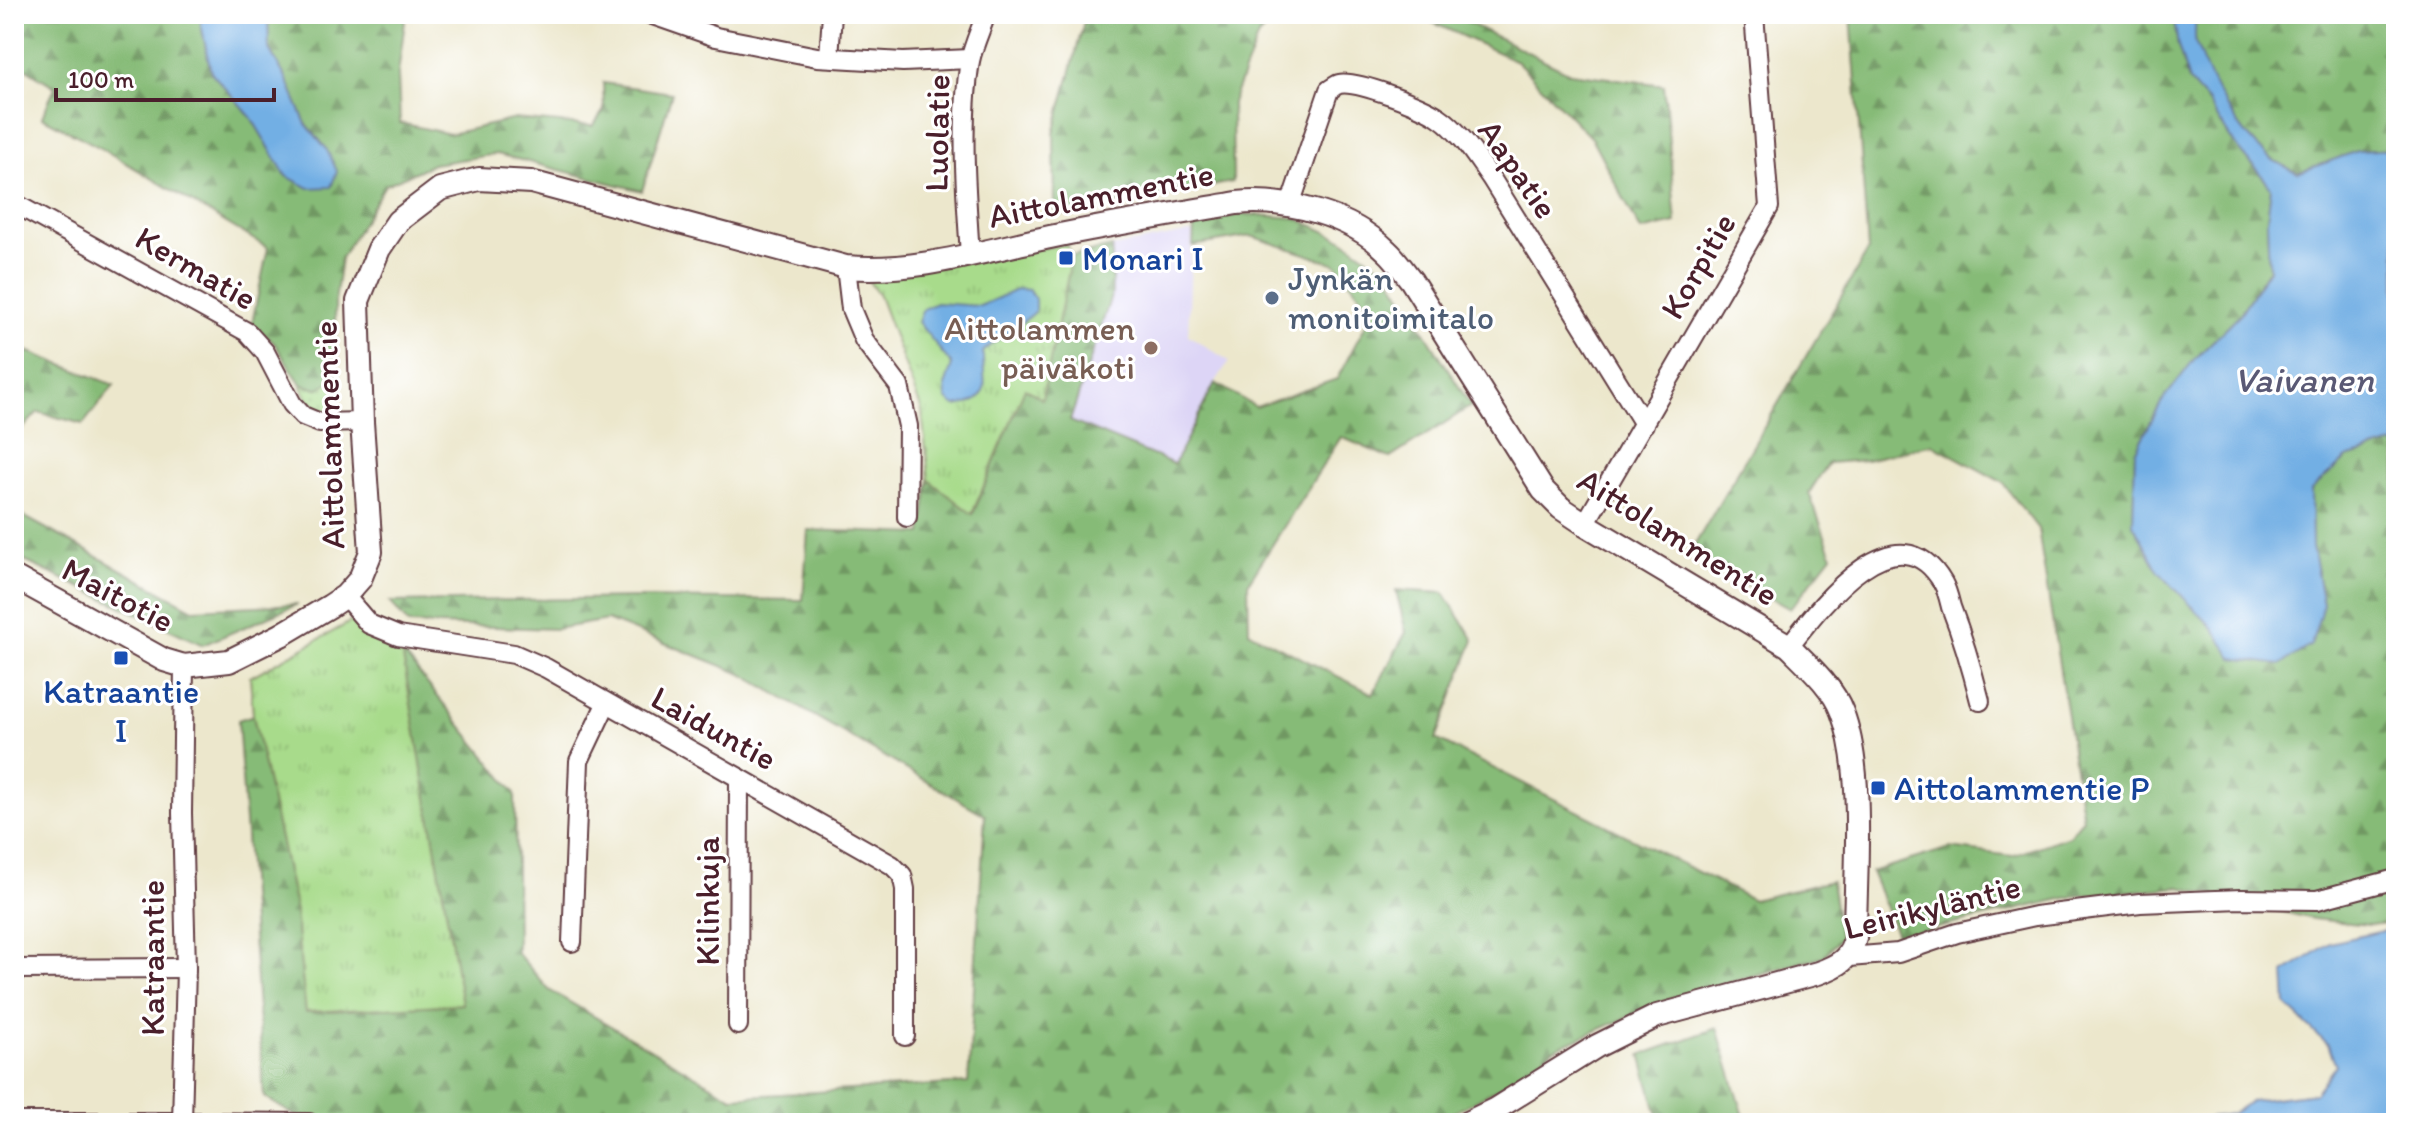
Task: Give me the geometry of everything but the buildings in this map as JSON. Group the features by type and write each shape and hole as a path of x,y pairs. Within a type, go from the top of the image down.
{"street":[{"path":"650,14 673,18 716,37 829,57 903,62 970,59"},
{"path":"829,57 832,14"},
{"name":"Luolatie","path":"970,255 966,102 970,59 986,14"},
{"name":"Korpitie","path":"1585,524 1769,207 1754,14"},
{"name":"Aapatie","path":"1290,205 1329,90 1347,84 1394,95 1439,117 1469,146 1491,178 1644,424"},
{"name":"Aittolammentie","path":"281,635 345,596 360,579 371,552 358,301 379,249 398,221 440,189 479,179 531,182 846,267 878,270 1237,203 1260,200 1290,205 1336,219 1362,231 1387,250 1411,280 1543,490 1585,524 1789,646 1816,672 1842,710 1852,750 1856,792 1855,938 1849,957"},
{"name":"Kermatie","path":"14,203 247,332 265,352 292,404 303,416 320,423 362,422"},
{"path":"846,267 851,309 864,340 899,386 908,426 907,517"},
{"path":"1789,646 1836,589 1862,568 1895,555 1913,554 1927,564 1943,583 1963,638 1980,701"},
{"name":"Maitotie","path":"14,577 164,660 184,666 229,661 281,635"},
{"name":"Laiduntie","path":"345,596 369,624 398,636 514,654 546,668 892,865 902,875 905,889 905,1036"},
{"name":"Katraantie","path":"182,1122 186,968 182,813 184,666"},
{"path":"572,942 579,761 606,704"},
{"name":"Kilinkuja","path":"738,1025 739,778"},
{"name":"Leirikyläntie","path":"1467,1123 1494,1110 1597,1046 1657,1016 1818,973 1849,957 1898,953 1957,933 2035,916 2154,902 2317,900 2396,879"},
{"path":"14,969 186,968"},
{"path":"14,1122 309,1123"}],"shaded area":[{"name":"Aittolammen päiväkoti","path":"1192,232 1188,335 1229,361 1174,464 1070,421 1112,293 1112,247"}],"green space":[{"path":"14,14 199,14 211,72 251,117 286,176 326,148 306,124 287,80 269,49 268,14 406,14 398,74 400,123 450,134 515,119 593,126 604,110 603,83 672,93 642,191 497,154 433,164 385,185 341,258 335,302 336,378 317,389 301,384 274,343 252,323 268,248 101,148 42,117 55,87 14,61"},
{"path":"1086,14 1281,14 1258,36 1232,103 1233,182 1055,216 1054,134"},
{"path":"1414,14 1451,14 1570,73 1664,85 1676,223 1641,231 1592,139 1517,61"},
{"path":"1851,14 2173,14 2178,46 2189,81 2271,187 2267,221 2269,268 2240,314 2193,361 2161,403 2135,452 2133,524 2159,572 2214,629 2233,658 2323,605 2312,546 2311,490 2347,458 2396,443 2396,922 2369,925 2313,919 2180,887 2075,896 1898,937 1871,872 1950,848 2012,856 2069,836 2083,819 2038,529 2002,482 1932,444 1866,460 1828,463 1809,493 1832,555 1790,609 1690,553 1868,251"},
{"path":"2193,14 2396,14 2396,149 2357,151 2298,173 2273,160 2246,134 2217,91 2196,44"},
{"path":"1243,214 1296,218 1342,239 1386,270 1471,406 1390,458 1341,437 1248,583 1249,632 1373,694 1406,632 1396,590 1444,593 1474,640 1436,739 1753,900 1831,881 1840,938 1824,956 1673,998 1553,1049 1523,1074 1435,1123 307,1123 264,1097 238,720 253,715 294,902 306,1012 462,1004 402,652 515,793 517,953 549,990 732,1097 968,1083 985,815 742,674 607,620 556,629 408,624 390,602 639,598 803,600 808,530 922,534 929,480 973,514 1025,387 1042,398 1072,256 1112,247 1112,293 1070,421 1174,464 1215,383 1256,407 1337,379 1373,311 1336,264 1251,236 1193,246 1194,223"},
{"path":"1067,244 1072,256 1042,399 1025,388 972,514 929,480 922,411 879,296 866,277"},
{"path":"14,346 114,385 83,424 38,412 14,438"},
{"path":"336,378 338,401 332,413 315,407 301,384 317,389"},
{"path":"14,511 193,609 298,604 203,645 14,556"},
{"path":"354,620 402,652 462,1004 306,1012 294,902 253,715 250,677"},
{"path":"1717,1028 1746,1123 1660,1123 1641,1055"}],"water":[{"path":"199,14 268,14 269,49 287,80 306,124 326,148 337,171 331,187 309,188 286,176 251,117 211,72"},
{"name":"Vaivanen","path":"2173,14 2193,14 2196,44 2217,91 2246,134 2273,160 2298,173 2357,151 2396,149 2396,443 2347,458 2311,490 2312,546 2323,605 2311,645 2280,665 2233,658 2214,629 2159,572 2133,524 2135,452 2161,403 2193,361 2240,314 2269,269 2267,221 2271,187 2189,81 2178,46"},
{"path":"1018,289 1029,290 1035,299 1035,312 983,352 985,381 982,395 968,404 955,406 946,399 945,386 952,365 918,322 923,309 936,303 980,306"},
{"path":"2396,928 2396,1123 2198,1123 2210,1117 2231,1114 2251,1101 2315,1093 2336,1065 2328,1045 2286,1005 2284,973 2330,943"}],"place":[{"name":"Monari I","path":"1066,258"},
{"name":"Jynkän monitoimitalo","path":"1272,298"},
{"name":"Aittolammen päiväkoti","path":"1151,348"},
{"name":"Katraantie I","path":"121,658"},
{"name":"Aittolammentie P","path":"1878,788"}]}
